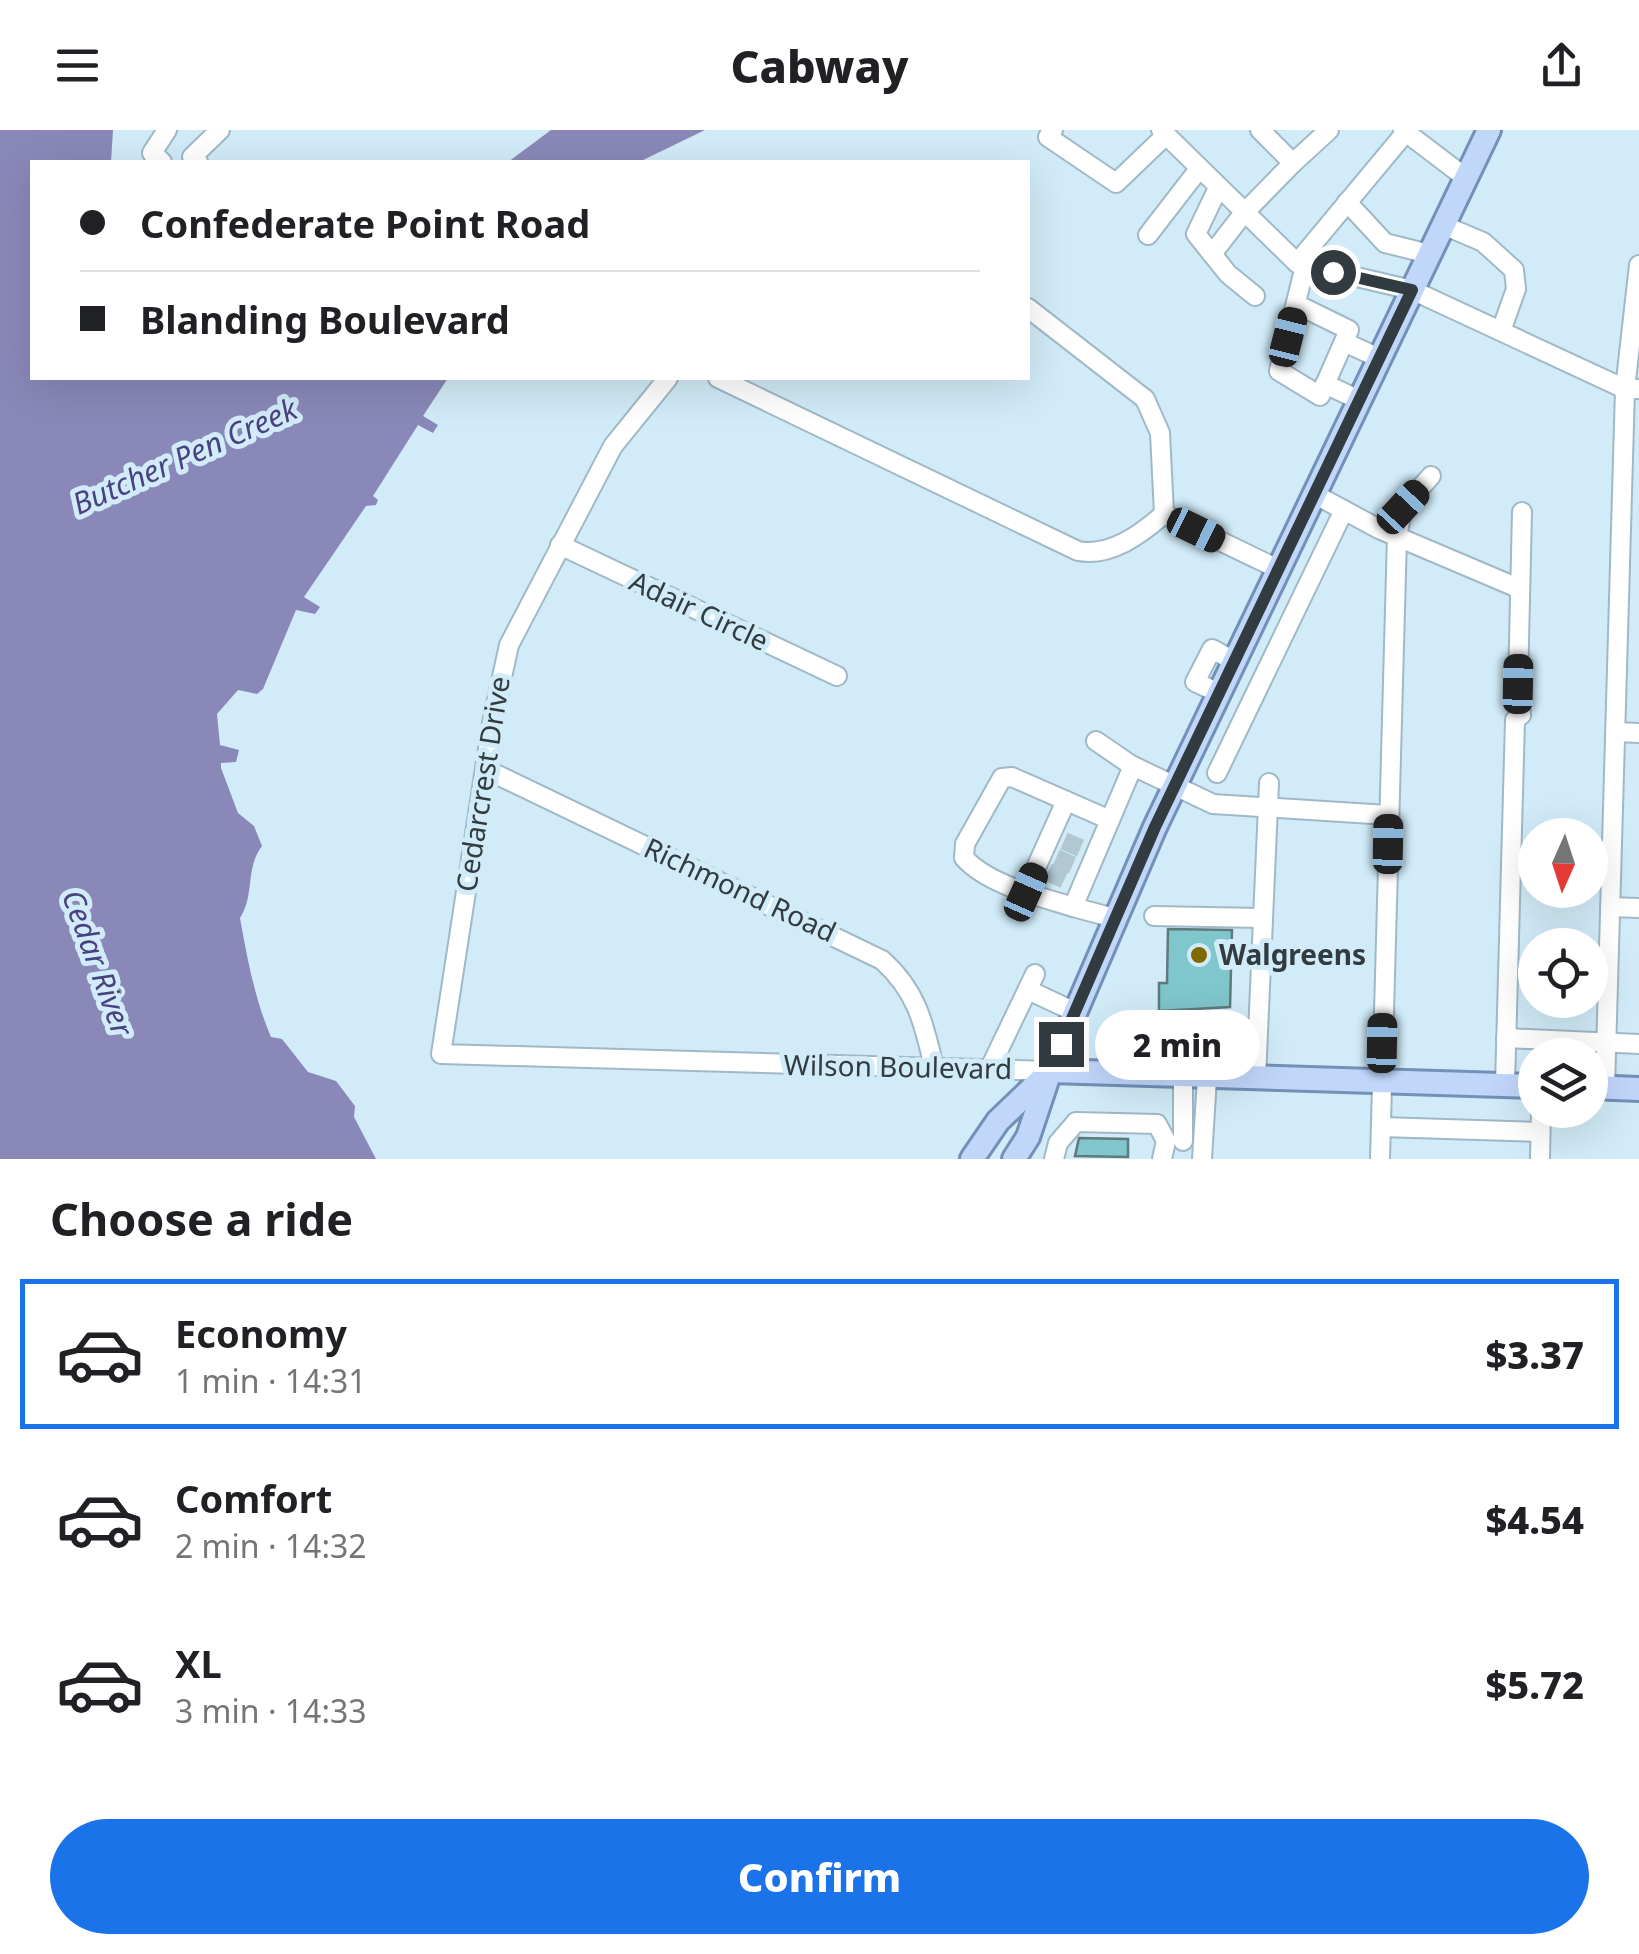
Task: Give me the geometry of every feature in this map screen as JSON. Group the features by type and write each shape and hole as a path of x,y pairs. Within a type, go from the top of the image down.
{"main road":[{"path":"1014,1159 1028,1137 1050,1071 1114,918 1174,788 1489,130"},
{"path":"972,1159 998,1122 1050,1071"},
{"name":"Wilson Boulevard","path":"1050,1071 1518,1085"},
{"path":"1608,1088 1639,1089"}],"street":[{"path":"160,160 152,153 167,130"},
{"path":"196,160 192,157 220,130"},
{"path":"1053,130 1048,137 1116,183 1164,133 1243,214 1301,265 1412,290 1632,389"},
{"path":"1260,130 1294,163"},
{"path":"1212,254 1243,214 1328,130"},
{"path":"1296,304 1350,330 1320,396 1279,371 1296,304 1301,265 1404,131 1466,178"},
{"path":"1148,235 1199,169"},
{"path":"1218,188 1196,234 1228,274 1256,296"},
{"path":"1348,202 1385,243 1429,254"},
{"path":"1444,225 1483,242 1514,270 1516,288 1501,330"},
{"path":"1606,1038 1616,732 1639,265"},
{"path":"1030,310 1145,399 1160,433 1164,514"},
{"path":"1344,342 1379,358"},
{"name":"Cedarcrest Drive","path":"441,1054 485,769 509,646 627,424 666,380"},
{"path":"722,380 1078,551 1114,548 1164,514"},
{"path":"1325,384 1359,400"},
{"path":"1380,1159 1396,536 1403,507 1431,476"},
{"path":"1314,494 1396,536 1518,588"},
{"path":"1216,774 1344,510"},
{"path":"1505,1085 1515,720 1522,715 1523,696 1518,684 1522,512"},
{"path":"1164,514 1278,569"},
{"name":"Adair Circle","path":"560,545 837,676"},
{"path":"1616,732 1639,733"},
{"path":"1096,741 1174,788 1214,804 1388,815"},
{"path":"1073,907 1083,869 1134,766"},
{"name":"Richmond Road","path":"485,769 882,960 912,992 921,1010 934,1067"},
{"path":"1110,820 1012,777 1002,778 965,844 964,858 1026,892 1114,918"},
{"path":"1256,1078 1269,784"},
{"path":"1026,892 1050,854 1066,801"},
{"path":"1610,907 1639,908"},
{"path":"1154,916 1262,918"},
{"path":"988,1070 1032,982 1075,1012"},
{"path":"1506,1038 1518,1038"},
{"path":"1608,1042 1639,1044"},
{"name":"Wilson Boulevard","path":"441,1054 1050,1071"},
{"path":"1170,1147 1195,1077"},
{"path":"1170,1147 1202,1150 1195,1077"},
{"path":"1054,1159 1058,1143 1076,1122 1156,1124 1170,1147"},
{"path":"1382,1127 1540,1132"},
{"path":"1540,1128 1540,1159"}],"water":[{"path":"0,130 113,130 111,160 30,160 30,380 447,380 423,416 438,425 433,433 418,425 373,496 378,500 376,505 366,506 304,597 320,607 315,614 296,610 263,689 257,694 238,690 217,714 220,745 239,750 236,762 221,763 221,768 238,813 254,826 262,846 240,918 265,1023 271,1037 282,1039 308,1072 336,1081 355,1106 354,1117 376,1159 0,1159"},
{"path":"551,130 705,130 643,160 511,160"}],"building":[{"name":"Walgreens","path":"1168,929 1232,930 1230,1007 1159,1011 1159,983 1167,983"},
{"path":"1079,1138 1128,1139 1128,1157 1075,1156"}],"tunnel":[{"path":"1064,841 1085,850"},
{"path":"1056,858 1079,868"},
{"path":"1048,872 1072,883"}],"place":[{"name":"Walgreens","path":"1199,955"}],"route":[{"path":"1061,1044 1155,827 1412,290 1333,272"}],"water label":[{"name":"Butcher Pen Creek","path":"185,457"},
{"name":"Cedar River","path":"97,963"}]}
